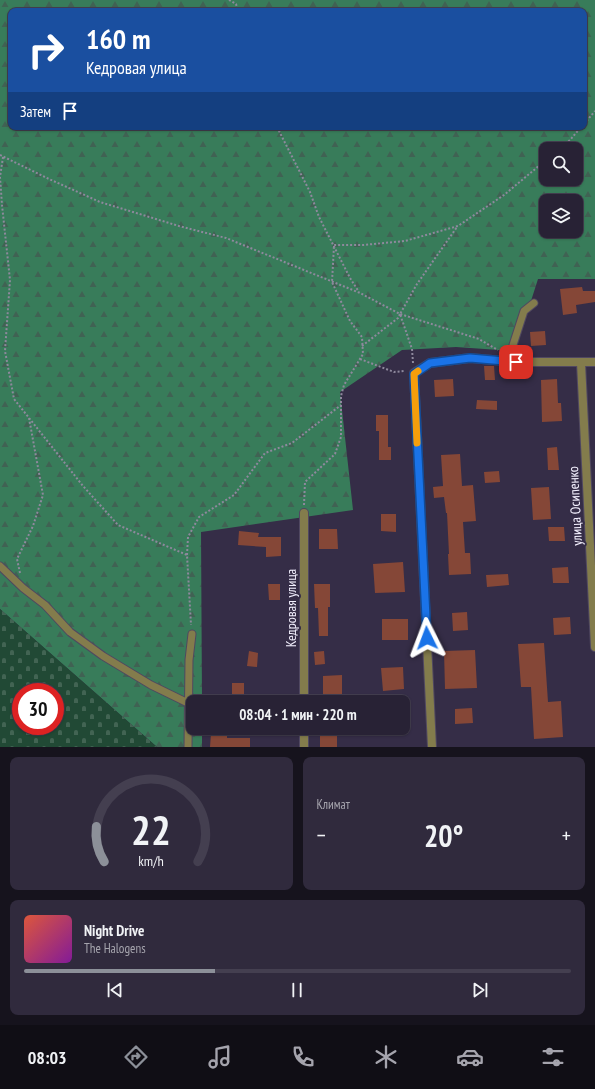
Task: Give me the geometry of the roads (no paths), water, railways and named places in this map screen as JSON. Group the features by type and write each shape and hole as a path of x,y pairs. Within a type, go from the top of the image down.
{"street":[{"path":"432,747 414,374 430,363 470,358 516,362 595,362"},
{"name":"улица Осипенко","path":"581,363 595,647"},
{"name":"Кедровая улица","path":"304,513 304,695"},
{"path":"304,735 304,747"}],"lane":[{"path":"516,362 513,345 524,312 534,304"},
{"path":"0,566 23,588 46,605 70,632 103,656 151,685 186,702"},
{"path":"188,695 189,660 192,634"},
{"path":"188,735 188,747"}]}
